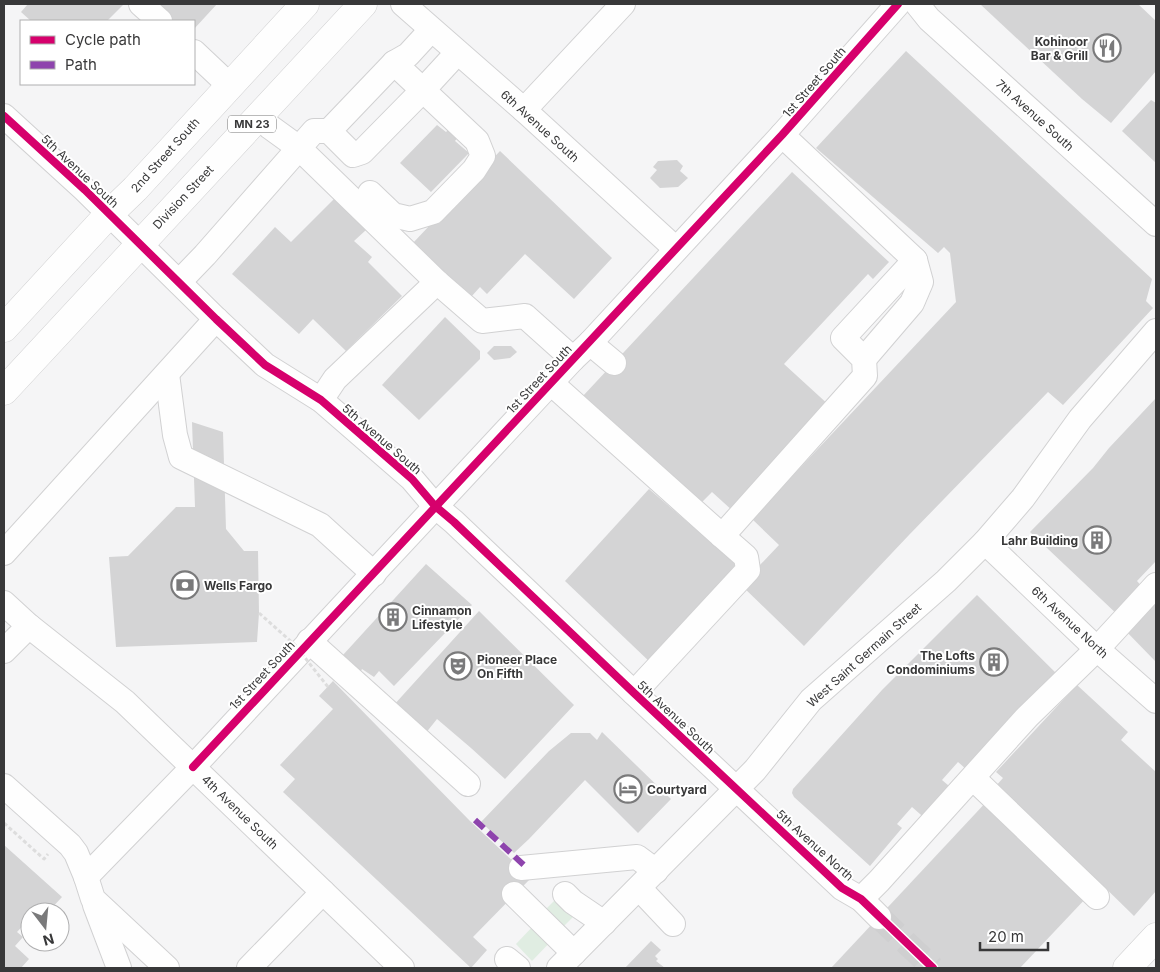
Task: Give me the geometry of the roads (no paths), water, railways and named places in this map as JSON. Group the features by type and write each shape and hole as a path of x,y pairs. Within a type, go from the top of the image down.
{"main road":[{"name":"2nd Street South","path":"4,328 305,4"},
{"name":"Division Street","path":"4,391 363,4"},
{"path":"1127,968 1156,937"}],"street":[{"path":"141,4 159,20"},
{"name":"6th Avenue South","path":"403,4 524,110 676,249"},
{"path":"524,110 623,4"},
{"name":"1st Street South","path":"90,888 193,767 309,641 374,574 435,506 590,343 782,135 898,4"},
{"name":"7th Avenue South","path":"917,4 929,19 1156,224"},
{"path":"179,282 314,131 329,130 394,63 408,56 431,30"},
{"path":"195,53 229,85"},
{"path":"341,166 362,152 457,53"},
{"path":"259,116 270,127 299,148 341,166 393,216 410,219 433,212 474,170 483,156 477,141 394,63"},
{"name":"5th Avenue South","path":"4,116 140,243 265,365 321,400 412,479 435,506 736,788"},
{"path":"329,130 341,166 437,282 482,321 525,316 573,359"},
{"path":"722,536 866,376 864,358 843,338 915,260 782,135"},
{"path":"321,400 335,379 437,282"},
{"path":"4,553 216,319"},
{"name":"West Saint Germain Street","path":"566,961 755,770 811,700 946,581 985,542 1024,498 1080,419 1156,331"},
{"path":"590,343 614,363"},
{"path":"167,374 175,435 181,457 320,525 374,574"},
{"path":"551,383 746,557 748,570 634,693"},
{"name":"6th Avenue North","path":"985,542 1097,649 1156,701"},
{"path":"861,899 1028,717 1097,649 1156,586"},
{"name":"4th Avenue South","path":"4,603 29,626 125,702 402,968"},
{"path":"4,651 29,626"},
{"path":"309,641 468,784"},
{"path":"973,778 1096,897"},
{"path":"4,786 70,845 76,853 119,968"},
{"name":"5th Avenue North","path":"736,788 842,888 861,899 879,917"},
{"path":"521,868 637,857 656,871"},
{"path":"90,888 167,968"},
{"path":"639,888 673,924"},
{"path":"248,968 323,892"},
{"path":"514,894 566,961"},
{"path":"565,894 573,902 604,923"}],"tunnel":[{"path":"879,917 933,968"}],"place":[{"name":"Kohinoor Bar & Grill","path":"1107,48"},
{"name":"Lahr Building","path":"1097,540"},
{"name":"Wells Fargo","path":"185,585"},
{"name":"Cinnamon Lifestyle","path":"393,617"},
{"name":"The Lofts Condominiums","path":"994,662"},
{"name":"Pioneer Place On Fifth","path":"458,666"},
{"name":"Courtyard","path":"628,789"}]}
